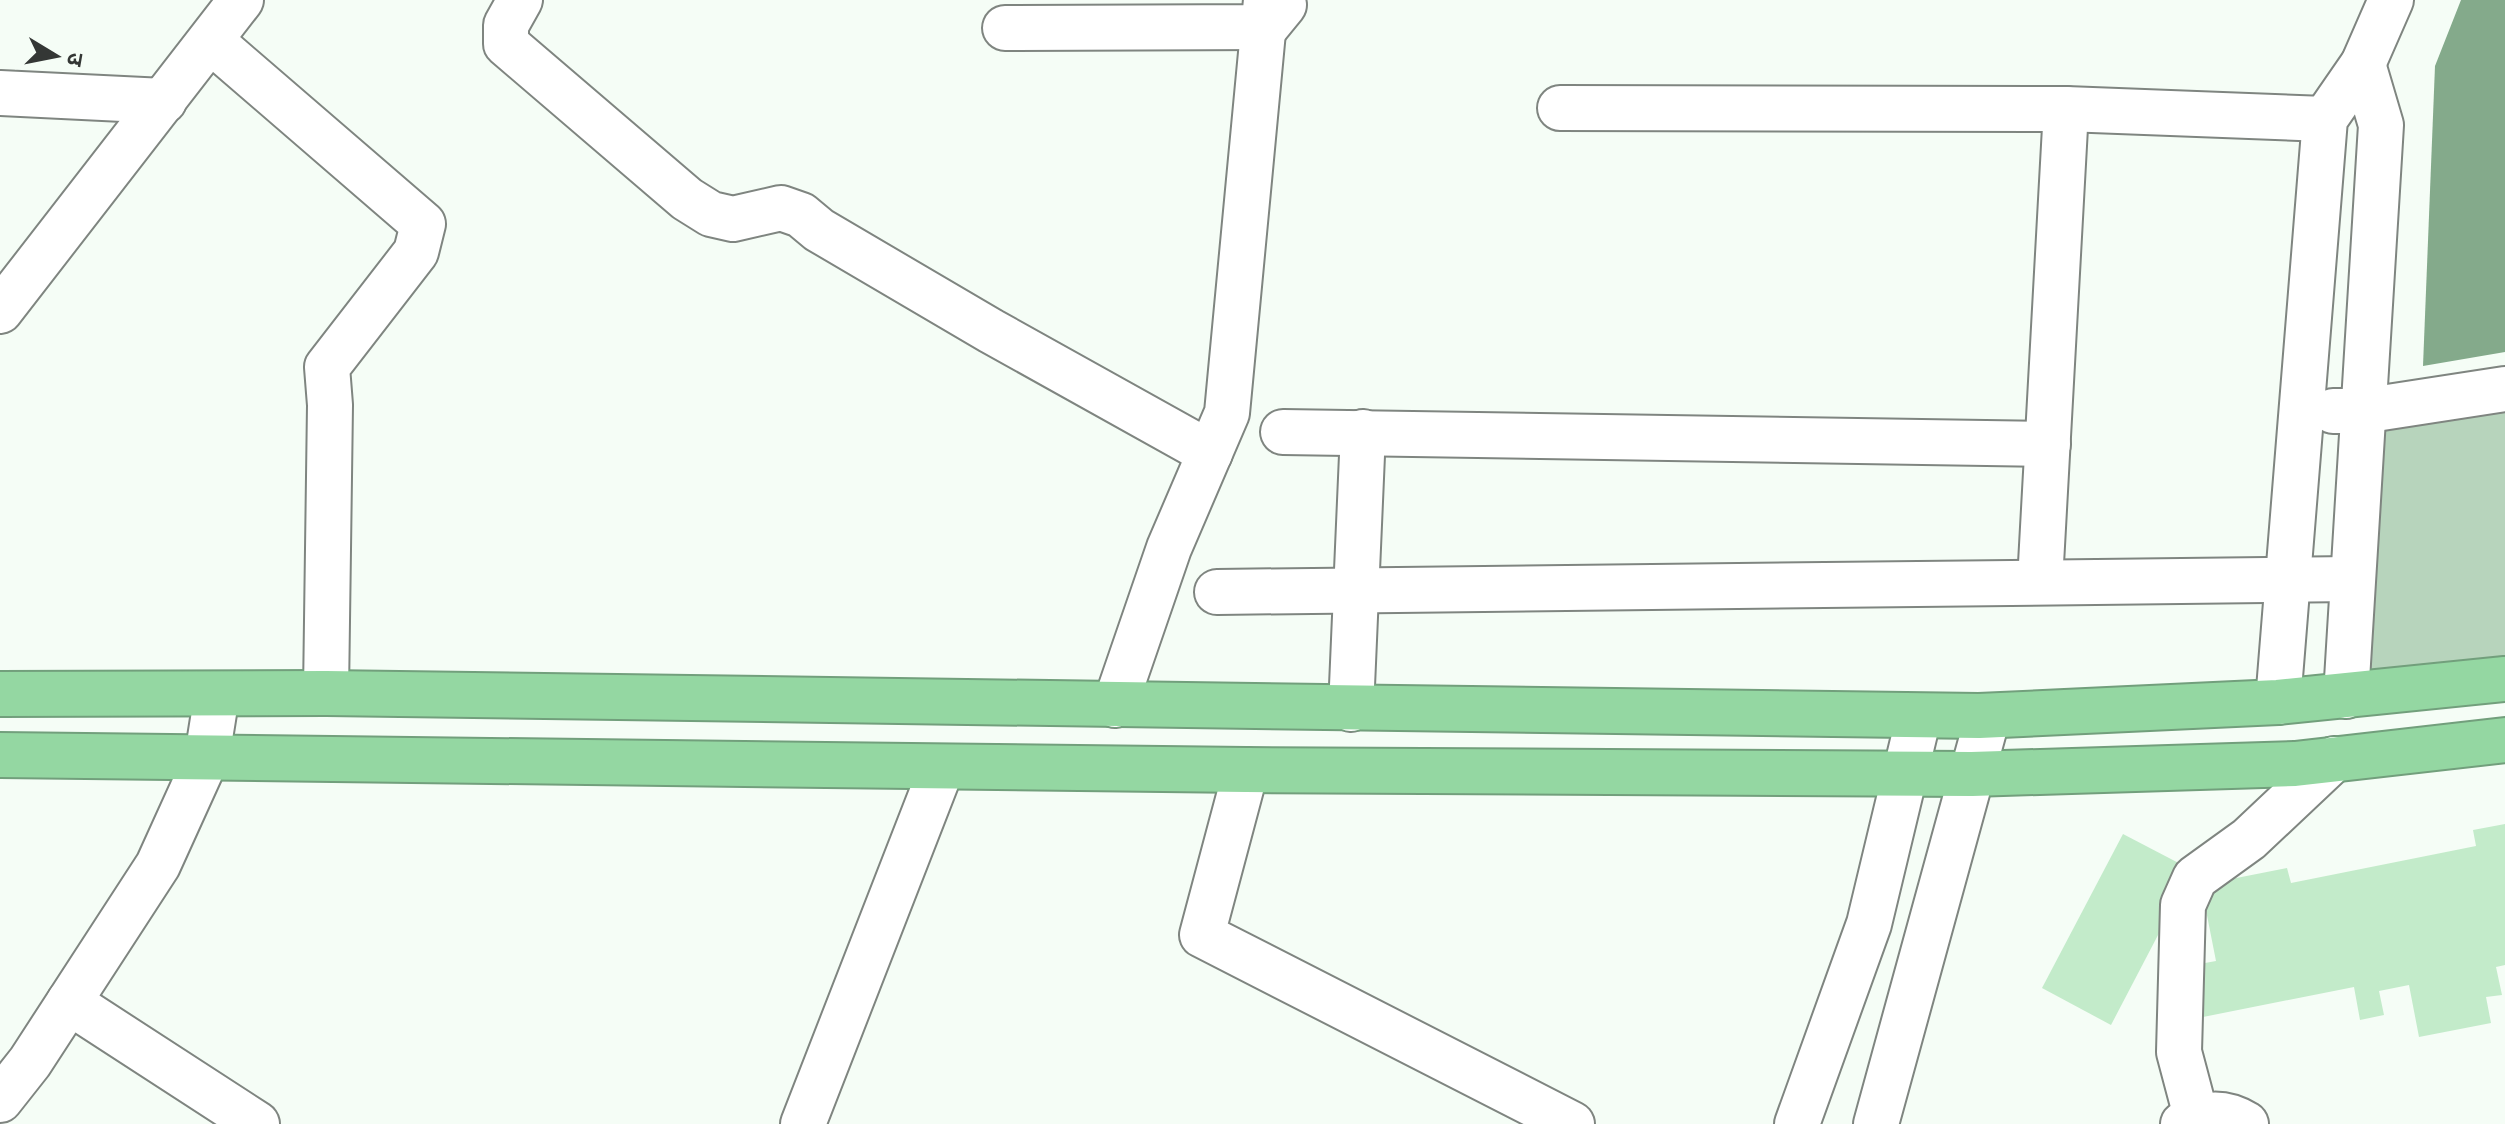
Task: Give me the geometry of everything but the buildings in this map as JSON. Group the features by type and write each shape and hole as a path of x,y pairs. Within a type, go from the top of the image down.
{"highway":[{"path":"0,694 326,693 1988,716 2278,702 2505,679"},
{"path":"0,755 1246,770 1972,774 2334,759 2505,740"}],"street":[{"path":"0,311 241,0"},
{"path":"520,0 506,25 506,44 687,199 711,214 733,219 781,208 801,215 819,230 991,331 1210,453"},
{"path":"2278,702 2325,119 2363,64 2391,0"},
{"path":"1005,28 1274,9 1227,413 1169,548 1115,705"},
{"path":"211,41 423,224 416,252 327,367 330,405 326,693"},
{"path":"2346,696 2381,125 2363,64"},
{"path":"0,93 164,101"},
{"path":"1560,108 2066,109 2325,119"},
{"path":"2040,582 2066,109"},
{"path":"2302,412 2362,411 2505,389"},
{"path":"1283,432 2048,444"},
{"path":"1351,709 1363,432"},
{"path":"1217,592 1356,593 2352,579"},
{"path":"0,1100 69,1002 158,865 207,757 217,694"},
{"path":"1797,1124 1869,924 1919,716"},
{"path":"1876,1124 1988,716"},
{"path":"2246,1124 2221,1114 2190,1120 2179,1052 2183,905 2195,878 2249,839 2334,759"},
{"path":"803,1124 942,767"},
{"path":"1246,770 1202,935 1572,1124"},
{"path":"69,1002 250,1122"}],"shaded area":[{"path":"2461,0 2505,0 2505,352 2423,366 2435,66"},
{"path":"2505,406 2505,663 2363,679 2380,428"}]}
